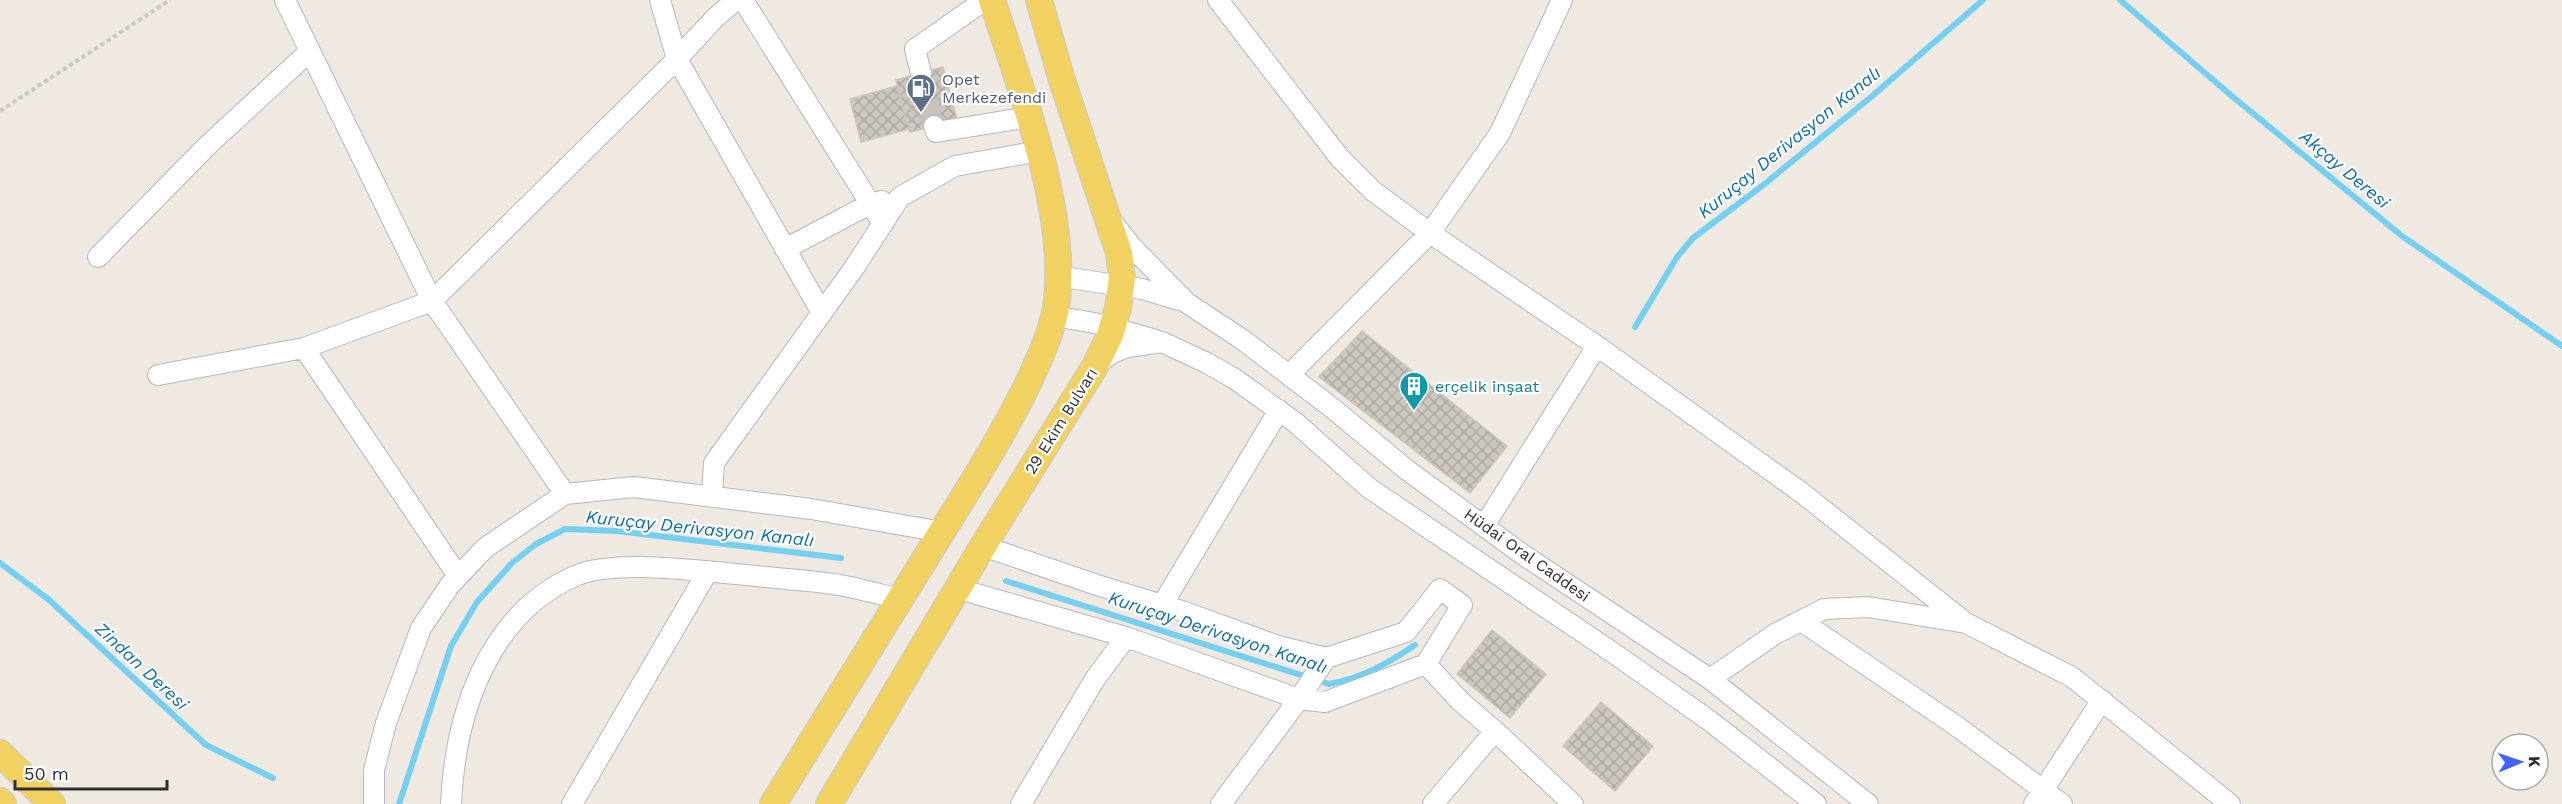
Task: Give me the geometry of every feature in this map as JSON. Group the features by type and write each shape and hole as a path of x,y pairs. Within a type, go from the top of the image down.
{"main road":[{"path":"773,804 1009,424 1042,352 1054,316 1057,276 1053,223 1040,151 992,0"},
{"name":"29 Ekim Bulvarı","path":"829,804 959,590 983,546 1094,368 1112,327 1121,285 1119,253 1061,77 1044,2"},
{"path":"0,753 52,804"}],"street":[{"path":"285,0 432,300 565,494"},
{"path":"660,0 677,59 822,313"},
{"path":"158,375 304,348 432,300 677,59 715,18 736,0"},
{"path":"743,0 883,224"},
{"path":"921,73 915,50 985,0"},
{"path":"1218,0 1339,157 1373,191 1430,234 1597,346 1802,493 1965,623 2072,677 2230,804"},
{"path":"1289,375 1430,234 1500,133 1562,0"},
{"path":"98,257 207,146 310,51"},
{"path":"934,126 936,132 1029,117"},
{"path":"785,249 870,204 900,197 955,166 1040,151"},
{"path":"712,495 714,463 822,313 900,197"},
{"path":"1107,214 1131,246 1187,303"},
{"path":"1057,276 1154,291 1187,303"},
{"name":"Hüdai Oral Caddesi","path":"1187,303 1243,340 1407,470 1484,526 1710,679 1868,804"},
{"name":"Hüdai Oral Caddesi","path":"1054,316 1112,327 1169,345 1236,380 1296,423 1369,488 1665,690 1816,804"},
{"path":"1094,368 1110,354 1127,347 1169,345"},
{"path":"1484,526 1597,346"},
{"path":"304,348 458,576"},
{"path":"1162,605 1279,410"},
{"path":"374,804 376,761 421,628 458,576 485,548 565,494 634,487 810,509 942,532"},
{"path":"983,546 1162,605 1323,662"},
{"path":"453,802 453,773 459,735 481,669 507,628 534,600 576,575 611,568 678,568 834,584 900,599"},
{"path":"572,804 708,571"},
{"path":"959,590 1126,637 1302,695 1325,702 1426,664 1462,605 1440,590 1406,632 1323,662 1302,695 1221,804"},
{"path":"1710,679 1775,634 1824,609 1868,608 1965,623"},
{"path":"1801,621 1955,725 2038,797 2062,804"},
{"path":"1020,804 1095,679 1126,637"},
{"path":"1426,664 1460,701 1573,804"},
{"path":"2038,797 2102,700"},
{"path":"1433,804 1495,731"}],"path":[{"path":"0,111 170,0"}],"building":[{"path":"943,67 957,120 910,132 896,80"},
{"path":"897,86 909,129 861,142 850,99"},
{"name":"erçelik inşaat","path":"1362,331 1507,446 1470,493 1319,377"},
{"path":"1492,630 1546,674 1510,718 1457,674"},
{"path":"1601,702 1653,746 1615,791 1563,746"}],"waterway":[{"name":"Kuruçay Derivasyon Kanalı","path":"1635,327 1677,257 1693,238 1762,186 1871,97 1983,0"},
{"name":"Akçay Deresi","path":"2120,0 2233,97 2402,236 2562,346"},
{"name":"Kuruçay Derivasyon Kanalı","path":"399,804 451,646 477,602 512,563 536,544 565,529 617,531 841,558"},
{"name":"Zindan Deresi","path":"0,563 48,599 206,745 273,778"},
{"name":"Kuruçay Derivasyon Kanalı","path":"1006,581 1329,684 1374,669 1415,645"}],"tunnel":[{"path":"921,73 934,126"}],"place":[{"name":"Opet Merkezefendi","path":"921,114"},
{"name":"erçelik inşaat","path":"1414,412"}]}
